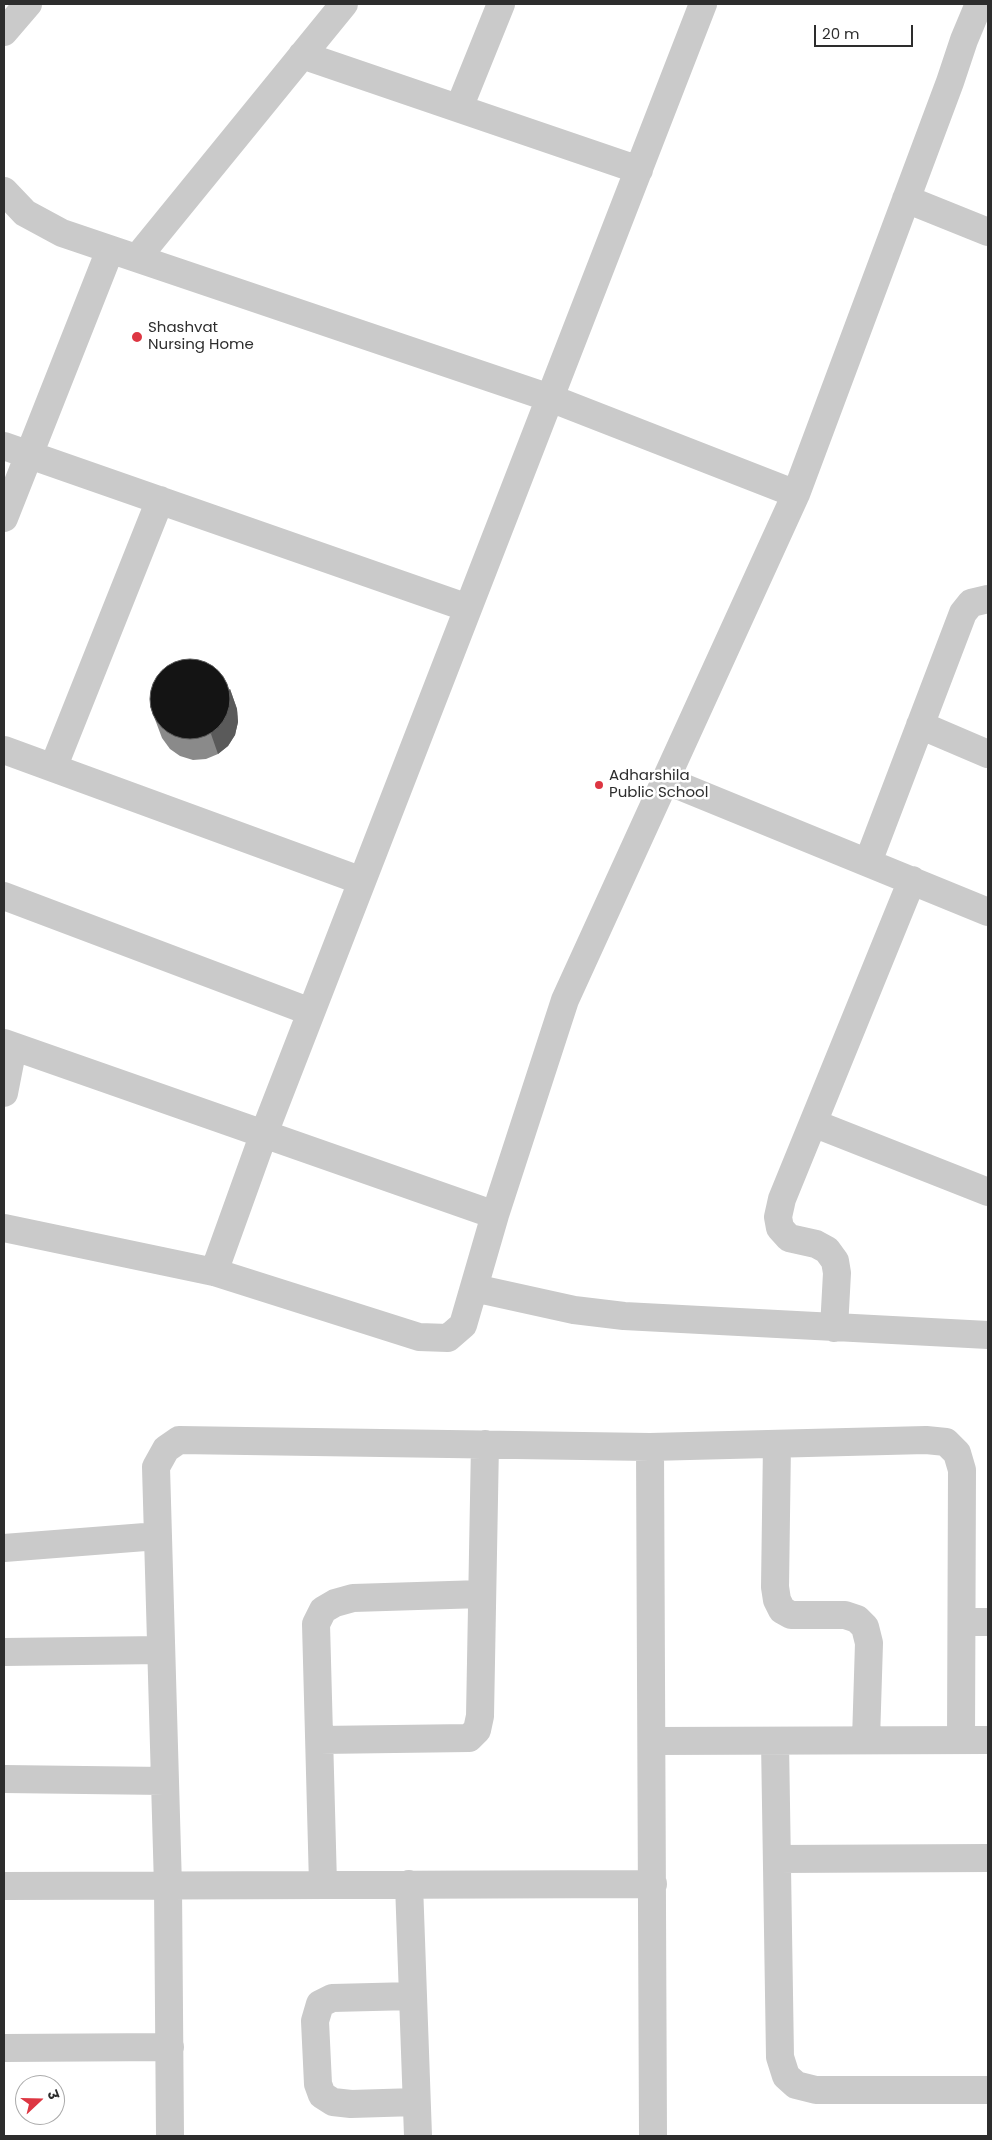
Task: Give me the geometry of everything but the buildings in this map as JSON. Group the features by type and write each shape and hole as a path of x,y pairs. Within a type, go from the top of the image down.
{"street":[{"path":"4,32 28,4"},
{"path":"137,258 344,4"},
{"path":"459,108 501,4"},
{"path":"214,1272 263,1136 703,4"},
{"path":"4,1228 214,1272 418,1337 448,1338 463,1325 495,1215 565,1000 796,494 979,4"},
{"path":"302,55 639,170"},
{"path":"4,191 25,213 62,233 550,398 796,494"},
{"path":"906,200 988,232"},
{"path":"4,518 16,450 110,250"},
{"path":"16,450 468,608"},
{"path":"53,768 160,500"},
{"path":"868,862 963,613 971,603 988,599"},
{"path":"920,726 988,754"},
{"path":"4,750 362,881"},
{"path":"665,780 988,912"},
{"path":"834,1328 837,1273 835,1261 827,1250 816,1244 789,1238 780,1228 778,1217 782,1199 912,880"},
{"path":"4,896 311,1012"},
{"path":"4,1093 9,1045 263,1136 495,1215"},
{"path":"813,1124 988,1192"},
{"path":"474,1288 574,1310 624,1316 988,1335"},
{"path":"170,2136 168,1886 156,1467 166,1449 179,1440 650,1447 926,1440 946,1442 957,1453 962,1470 975,1622 961,1740"},
{"path":"320,1740 469,1738 477,1730 480,1716 485,1444"},
{"path":"777,1444 776,1600 782,1610 791,1615 845,1615 857,1619 865,1627 869,1644 866,1740"},
{"path":"650,1447 653,1741 653,2136"},
{"path":"4,1548 158,1536"},
{"path":"323,1884 316,1624 322,1610 335,1603 353,1598 482,1594"},
{"path":"4,1652 161,1650"},
{"path":"775,1740 780,2057 786,2076 796,2085 816,2090 988,2090"},
{"path":"653,1741 988,1740"},
{"path":"4,1779 165,1781"},
{"path":"777,1859 988,1858"},
{"path":"409,1884 418,2136"},
{"path":"4,1886 653,1884"},
{"path":"413,1996 332,1998 320,2004 315,2021 318,2084 322,2095 333,2102 351,2104 416,2102"},
{"path":"4,2048 170,2047"}],"place":[{"name":"Shashvat Nursing Home","path":"137,337"},
{"name":"Adharshila Public School","path":"599,785"}]}
